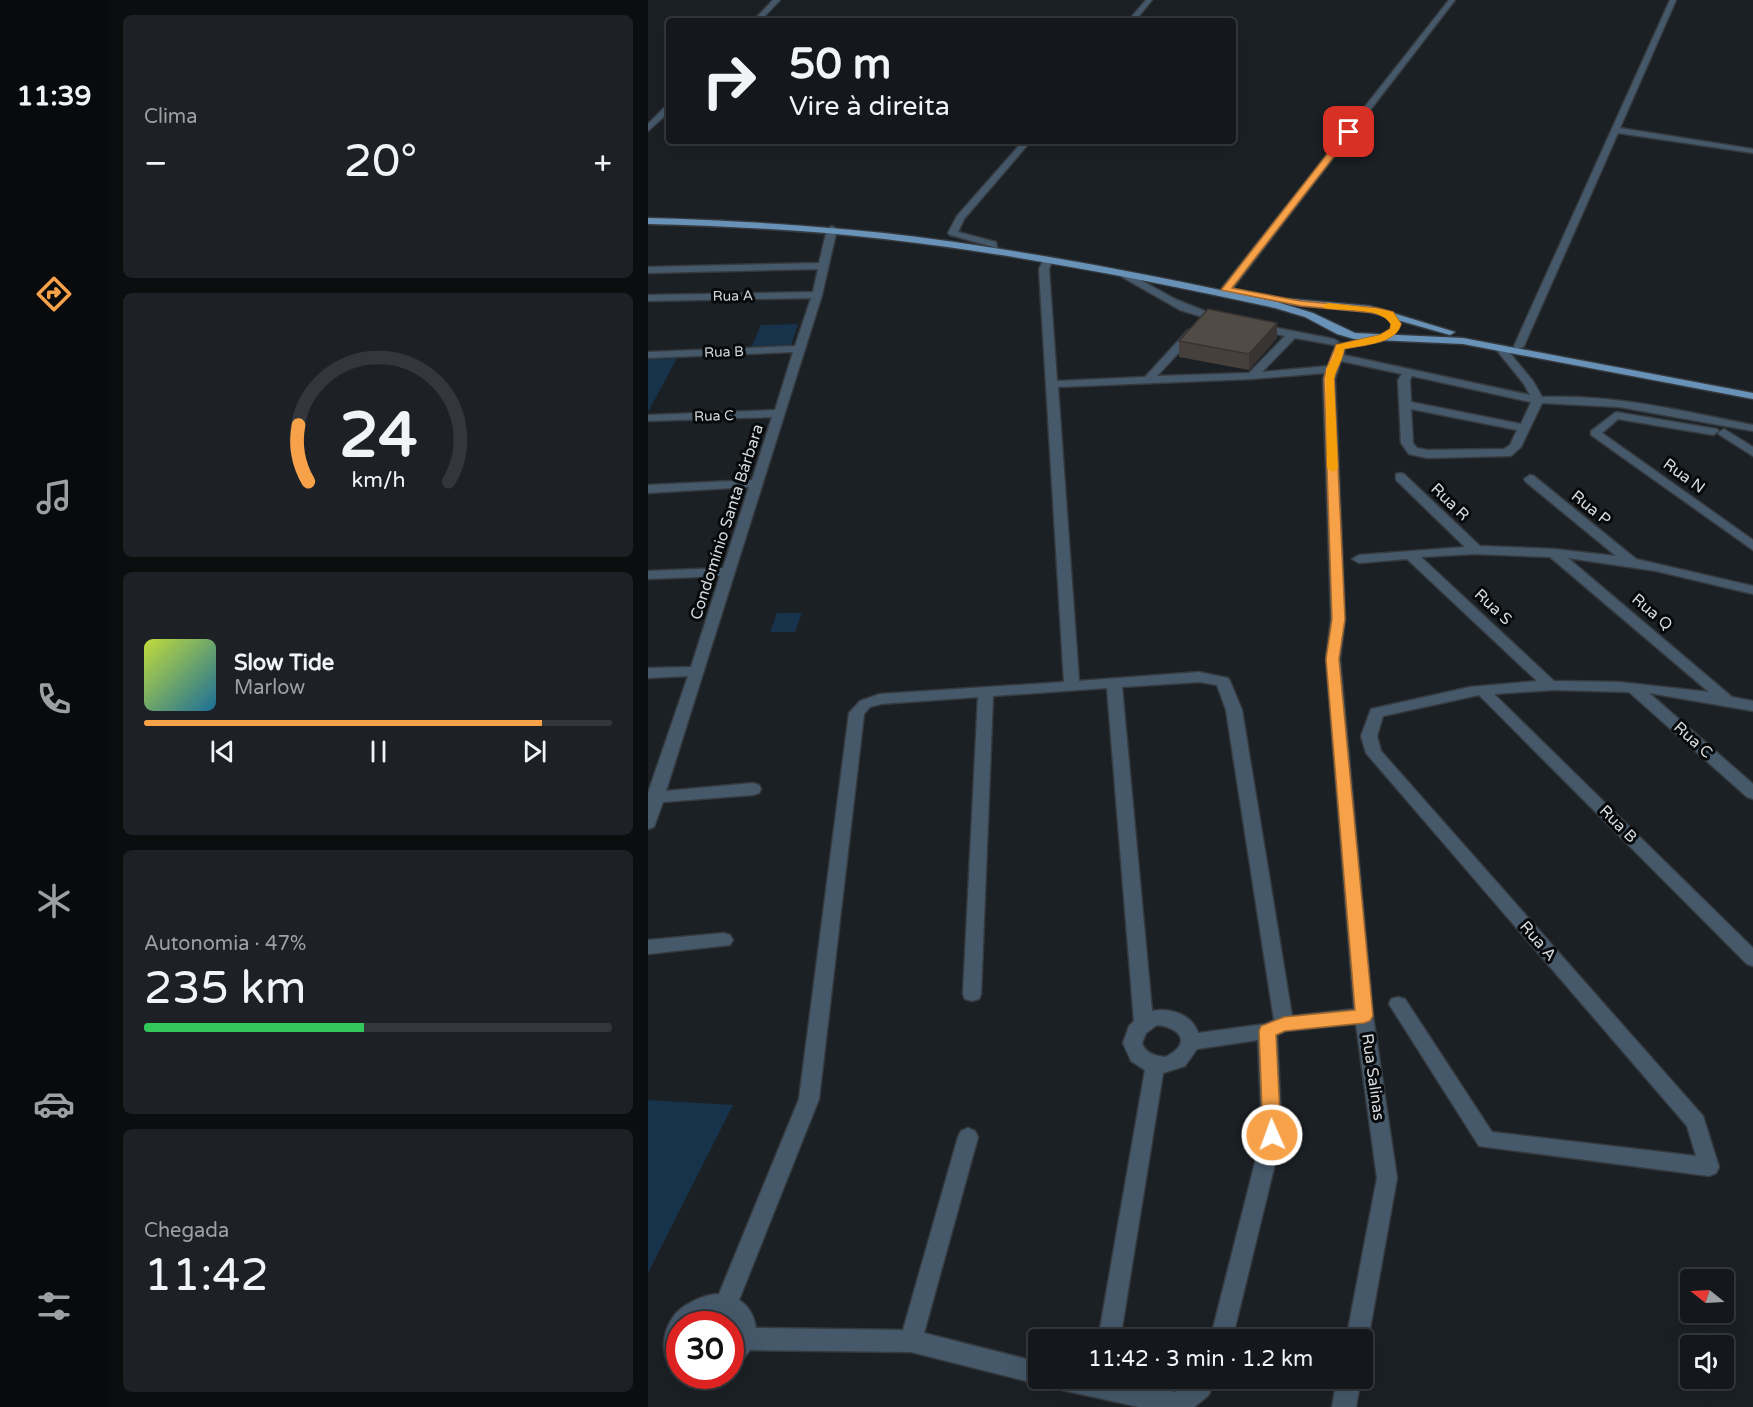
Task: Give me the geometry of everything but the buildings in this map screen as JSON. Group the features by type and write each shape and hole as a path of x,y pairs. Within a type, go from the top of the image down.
{"main road":[{"path":"648,219 713,218 837,225 994,246 1281,301 1346,307 1389,314 1447,331 1753,391"},
{"path":"648,219 832,229 939,242 1277,305 1336,344 1361,337 1431,338 1500,348 1753,396"},
{"path":"1336,344 1332,315 1346,307"},
{"path":"1383,338 1392,333 1396,327 1395,320 1389,314"}],"street":[{"path":"759,18 777,0"},
{"path":"1134,18 1149,0"},
{"path":"1226,290 1452,0"},
{"path":"1519,346 1673,0"},
{"path":"648,129 666,111"},
{"path":"1616,130 1753,151"},
{"path":"994,246 953,233 960,218 1024,144"},
{"name":"Condomínio Santa Bárbara","path":"648,823 652,798 697,671 817,295 832,229"},
{"path":"1047,261 1044,269 1072,685"},
{"path":"648,270 822,266"},
{"path":"1125,275 1155,293 1207,317 1336,344 1409,372 1538,400 1563,398 1629,405 1753,428"},
{"name":"Rua A","path":"648,298 817,295"},
{"path":"1149,379 1207,317"},
{"path":"1252,376 1292,334"},
{"path":"1053,384 1252,376 1336,344 1383,338"},
{"name":"Rua Salinas","path":"1336,344 1338,619 1333,659 1364,1016 1388,1178 1359,1329"},
{"path":"1500,348 1529,382 1538,400"},
{"name":"Rua B","path":"648,354 800,349"},
{"path":"1409,372 1404,380 1407,443 1413,450 1427,454 1507,453 1515,447 1538,400"},
{"path":"1405,404 1524,428"},
{"name":"Rua C","path":"648,418 779,413"},
{"name":"Rua N","path":"1724,433 1616,414 1595,433 1753,546"},
{"path":"1724,433 1753,439"},
{"path":"1724,433 1753,452"},
{"name":"Rua R","path":"1400,477 1477,551"},
{"name":"Rua P","path":"1530,479 1631,562"},
{"path":"648,489 757,483"},
{"path":"1359,559 1477,551 1554,553 1631,562 1750,590"},
{"name":"Rua Q","path":"1554,553 1726,699"},
{"name":"Rua S","path":"1411,555 1551,686"},
{"path":"648,575 728,572"},
{"path":"648,673 697,671"},
{"path":"726,1304 809,1099 857,713 865,704 880,699 1199,677 1223,681 1234,710 1276,1028 1272,1135 1224,1329"},
{"path":"1114,682 1144,1022"},
{"name":"Rua A","path":"1398,1004 1486,1140 1709,1167 1696,1122 1374,753 1369,736 1376,712 1482,690 1551,686 1634,687 1726,699 1753,706"},
{"name":"Rua C","path":"1634,687 1753,794"},
{"name":"Rua B","path":"1482,690 1753,959"},
{"path":"972,994 986,691"},
{"path":"652,798 753,789"},
{"path":"648,947 724,940"},
{"path":"1192,1042 1364,1016"},
{"path":"1156,1017 1170,1017 1182,1022 1190,1031 1192,1042 1188,1052 1180,1060 1168,1065 1155,1065 1143,1060 1135,1052 1132,1041 1136,1030 1144,1022 1156,1017"},
{"path":"1111,1329 1155,1065"},
{"path":"911,1341 968,1137"},
{"path":"695,1311 709,1304 726,1304 738,1311"},
{"path":"744,1348 911,1341 1028,1370"},
{"path":"1124,1389 1178,1404 1199,1389"},
{"path":"1344,1407 1347,1389"}],"shaded area":[{"path":"798,324 790,349 750,350 761,325"},
{"path":"677,358 648,412 648,359"},
{"path":"777,613 802,613 795,632 770,632"},
{"path":"648,1100 733,1105 648,1273"}],"slow traffic":[{"path":"1328,306 1389,314 1396,324 1395,330 1383,338 1340,347 1339,357 1331,369 1329,379 1333,468"}],"route":[{"path":"1272,1135 1267,1031 1284,1024 1364,1016 1333,659 1338,619 1329,379 1331,369 1339,357 1340,347 1383,338 1395,330 1396,324 1389,314 1377,311 1281,301 1226,290 1349,132"}]}
